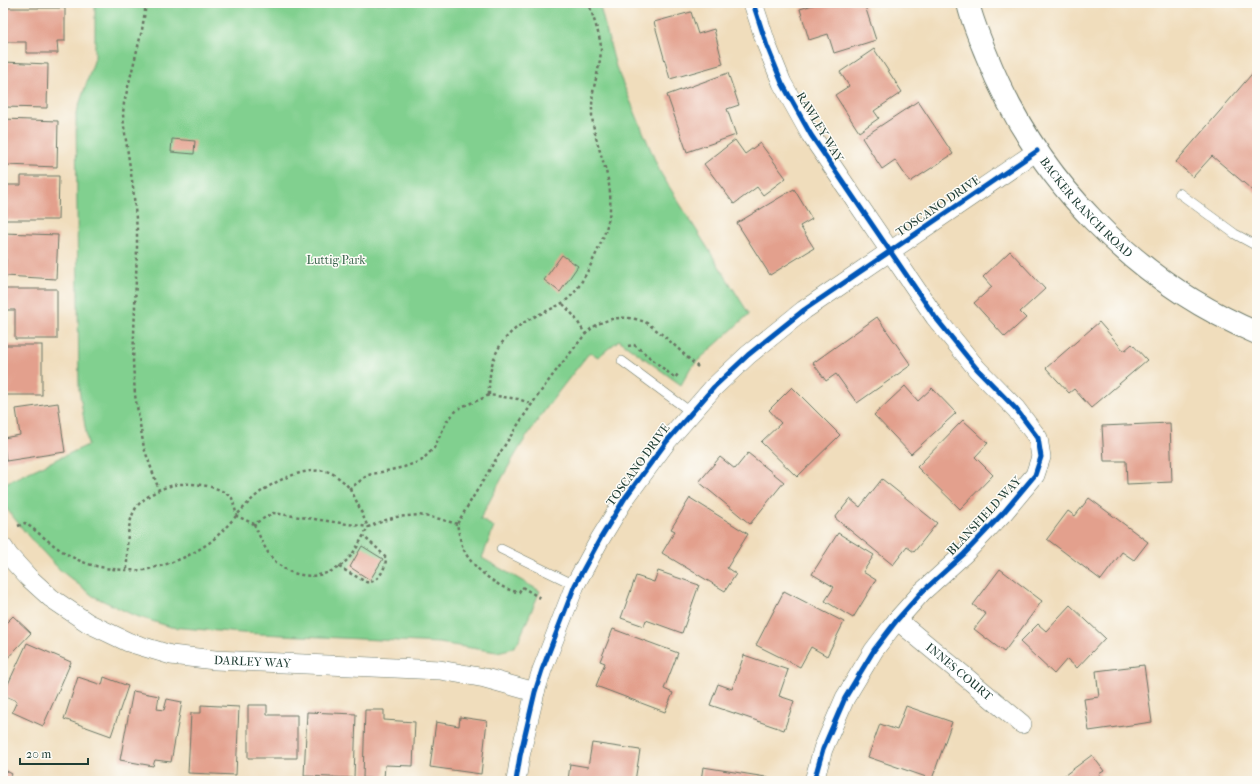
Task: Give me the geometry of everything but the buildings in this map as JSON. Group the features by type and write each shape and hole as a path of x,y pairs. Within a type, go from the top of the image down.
{"street":[{"name":"RAWLEY WAY","path":"752,3 782,83 811,135 889,251"},
{"name":"BACKER RANCH ROAD","path":"968,3 972,20 995,78 1014,115 1037,151 1074,200 1102,230 1165,282 1200,305 1257,333"},
{"name":"TOSCANO DRIVE","path":"516,781 520,756 535,692 575,585 600,539 625,498 667,441 714,387 748,354 804,310 1037,151"},
{"name":"BLANSFIELD WAY","path":"814,781 823,749 845,698 874,650 897,620 922,592 964,554 1004,512 1035,475 1041,457 1038,438 1028,424 977,369 935,317 889,251"},
{"name":"DARLEY WAY","path":"3,547 29,578 51,598 88,623 128,642 171,655 215,660 440,670 485,678 535,692"},
{"name":"INNES COURT","path":"897,620 1022,724"}],"lane":[{"path":"1179,193 1235,234 1257,246"},
{"path":"622,361 692,412"},
{"path":"501,549 575,585"}],"path":[{"path":"145,3 142,30 124,102 123,114 136,214 137,250 133,362 135,395 144,448 159,490"},
{"path":"489,395 489,374 493,360 504,339 523,323 563,304 577,289 608,228 611,208 610,188 594,128 593,118 593,92 601,47 589,3"},
{"path":"563,304 580,324 586,335"},
{"path":"540,598 522,587 519,592 510,590 493,581 480,571 465,552 457,524 493,464 532,404 555,372 586,335 595,326 607,320 629,318 643,321 656,330 698,367"},
{"path":"349,488 368,475 380,471 404,467 421,461 434,448 447,421 463,406 489,395 518,398 532,404"},
{"path":"18,526 25,523 58,548 82,561 114,569 146,570 181,560 195,552 227,527 259,494 285,479 298,474 313,471 327,472 338,477 349,488 368,527"},
{"path":"127,569 129,528 135,511 141,503 152,494 174,485 190,484 222,490 232,498 237,516 254,524 267,552 274,560 291,573 303,576 316,576 329,572 338,567 348,559 368,527"},
{"path":"254,524 272,512 368,527 396,517 419,516 440,519 457,524"},
{"path":"338,567 366,582 370,583 376,579 385,567 386,558 363,536"}],"green space":[{"name":"Luttig Park","path":"95,3 599,3 616,67 660,172 749,314 691,367 681,385 619,340 598,357 590,352 538,420 511,463 480,519 494,527 482,558 540,591 515,646 510,649 497,652 439,643 242,633 171,627 133,615 93,596 60,570 29,537 3,504 3,484 88,445 79,389 76,114 95,58"}],"cycle path":[{"path":"753,3 767,46 782,83 811,135 935,317 977,369 1016,409 1038,438 1041,457 1035,475 1004,512 964,554 922,592 897,620 874,650 845,698 823,749 814,781"},
{"path":"516,781 520,756 535,692 575,585 600,539 625,498 667,441 714,387 748,355 804,310 1037,151"}]}
